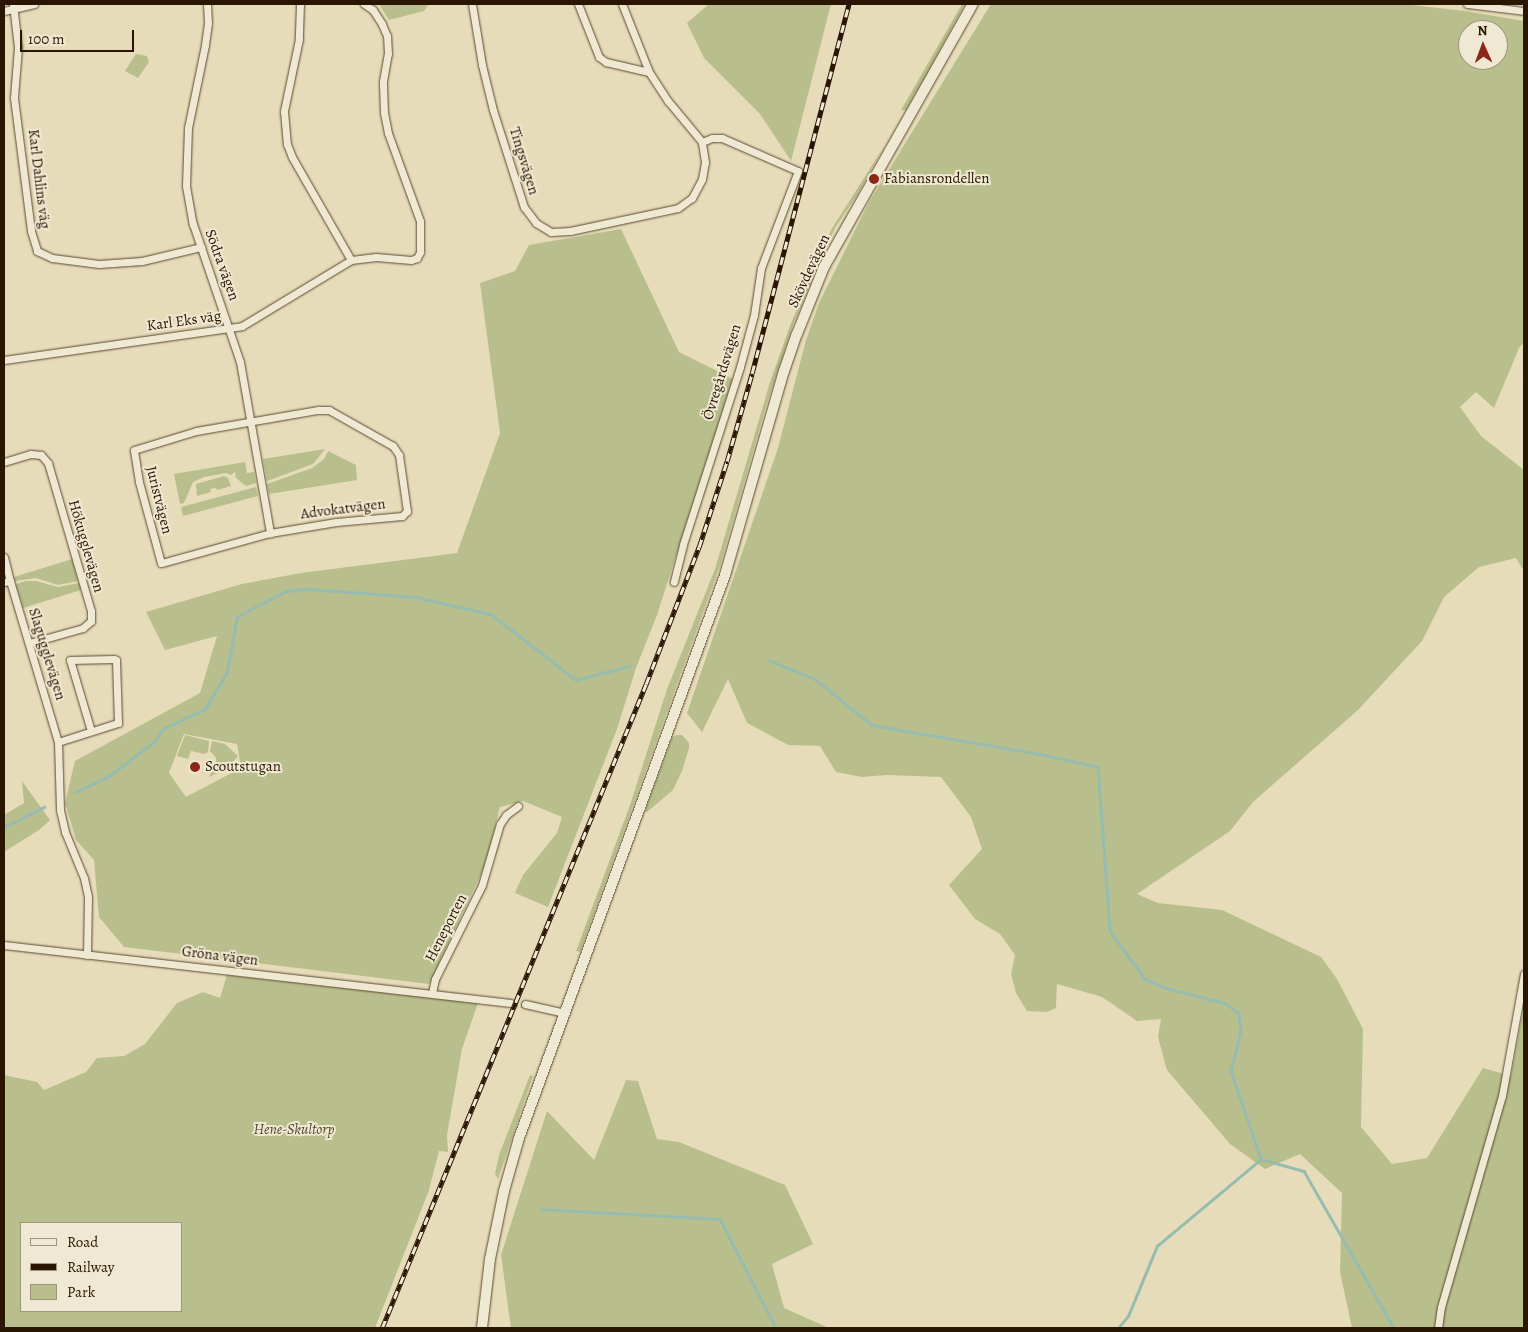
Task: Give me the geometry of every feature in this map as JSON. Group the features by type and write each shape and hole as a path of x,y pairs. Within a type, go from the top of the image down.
{"main road":[{"name":"Skövdevägen","path":"482,1328 490,1259 504,1191 519,1138 725,575 784,371 824,267 973,4"}],"street":[{"path":"4,11 14,6 34,4"},
{"name":"Södra vägen","path":"206,4 206,38 188,128 186,164 189,205 201,247 240,362 270,533"},
{"path":"300,4 299,39 284,111 287,144 299,173 351,260 376,257 411,260 417,258 421,240 420,221 388,133 384,113 383,81 388,54 387,36 373,10 364,4"},
{"name":"Tingsvägen","path":"472,4 482,65 493,110 524,207 536,223 551,232 570,231 678,208 692,198 702,179 705,162 702,142"},
{"path":"578,4 599,57 606,62 649,72"},
{"path":"622,4 649,72 668,101 702,142"},
{"path":"1467,4 1524,11"},
{"name":"Karl Dahlins väg","path":"14,6 18,47 14,98 31,231 37,251 52,258 100,264 142,261 201,247"},
{"name":"Övregårdsvägen","path":"674,582 683,545 740,367 754,314 761,268 798,171 722,138 712,138 702,142"},
{"name":"Karl Eks väg","path":"4,360 242,326 351,260"},
{"name":"Advokatvägen","path":"251,422 329,410 393,446 399,455 407,506 407,512 402,516 336,522 270,533"},
{"name":"Juristvägen","path":"251,422 187,433 134,450 139,482 161,562 270,533"},
{"name":"Hökugglevägen","path":"4,462 31,454 41,455 48,463 91,611 90,621 83,628 30,644"},
{"path":"4,557 7,582"},
{"name":"Slagugglevägen","path":"7,582 30,644 58,742 60,810 65,832 84,878 88,897 87,955"},
{"name":"Slagugglevägen","path":"58,742 118,723 116,660 114,659 70,660 91,731"},
{"name":"Heneporten","path":"432,993 435,979 482,885 500,824 506,815 518,806"},
{"name":"Gröna vägen","path":"4,945 432,993"},
{"path":"1438,1328 1441,1307 1502,1096 1524,974"},
{"path":"432,993 511,1003"},
{"path":"525,1004 565,1013"}],"green space":[{"path":"379,4 429,4 424,11 389,20"},
{"path":"709,4 831,4 791,161 760,114 704,58 687,23"},
{"path":"962,4 965,4 906,110 901,110"},
{"path":"991,4 1403,4 1465,11 1524,21 1524,342 1519,348 1494,408 1476,392 1460,407 1481,436 1524,470 1524,571 1516,558 1479,567 1444,597 1422,641 1358,710 1253,802 1230,831 1137,894 1158,903 1222,910 1321,957 1337,979 1363,1029 1361,1127 1392,1164 1427,1158 1483,1068 1511,1076 1524,1006 1524,1328 1352,1328 1340,1272 1342,1193 1300,1154 1265,1169 1230,1144 1167,1070 1158,1037 1161,1019 1137,1021 1102,997 1057,984 1056,1008 1047,1012 1027,1011 1016,993 1011,974 1015,955 1000,934 975,919 949,885 982,849 971,817 941,777 887,775 862,777 836,772 820,746 788,745 747,723 728,679 702,732 687,713 778,448 806,340 819,303 869,202"},
{"path":"136,54 147,56 149,62 138,78 125,71"},
{"path":"883,148 857,195 835,228 794,322 767,403 720,566 580,952 576,951 630,805 667,689 715,569 770,382 791,323 831,230"},
{"path":"621,229 679,352 733,379 657,615 636,668 617,729 548,907 515,893 523,875 557,833 562,817 523,801 500,807 485,866 429,984 124,947 99,917 94,860 76,840 65,803 75,761 200,693 217,636 165,650 146,612 242,584 301,573 457,553 500,433 480,283 515,271 529,245","holes":["184,734 237,744 241,768 186,797 169,773"]},
{"path":"325,449 313,464 267,481 263,459"},
{"path":"328,451 356,465 357,480 269,494 267,484 312,468 324,459"},
{"path":"245,462 247,473 254,472 256,483 246,486 236,478 235,472 231,475 226,473 204,477 193,482 184,503 180,504 174,474"},
{"path":"224,476 228,478 231,486 217,490 216,488 210,489 211,492 197,496 196,484"},
{"path":"256,487 258,496 183,516 181,507"},
{"path":"72,559 78,581 58,585 36,578 15,581 14,577"},
{"path":"36,581 58,587 79,583 81,590 23,608 16,584"},
{"path":"185,735 209,741 208,752 204,754 191,751 188,759 177,756"},
{"path":"676,735 682,735 689,743 682,771 673,790 647,812 645,811 672,738"},
{"path":"212,741 225,744 238,756 228,768 209,777 216,762 216,758 210,751"},
{"path":"22,781 50,820 39,830 4,852 4,815 24,803"},
{"name":"Hene-Skultorp","path":"227,975 478,1003 462,1049 447,1135 448,1152 439,1151 429,1190 375,1328 4,1328 4,1075 37,1082 44,1090 86,1072 97,1058 124,1056 145,1044 177,1003 203,992 220,998"},
{"path":"530,1075 533,1076 498,1179 495,1174 499,1155"},
{"path":"626,1080 638,1081 657,1139 679,1142 785,1185 813,1244 772,1264 784,1308 829,1328 511,1328 501,1255 547,1111 594,1160"}],"waterway":[{"path":"76,792 109,776 155,741 163,729 205,709 227,672 237,617 286,591 310,589 416,597 491,614 576,680 629,666"},
{"path":"768,660 815,679 872,725 1045,755 1098,767 1110,931 1145,979 1166,988 1225,1003 1239,1013 1241,1032 1231,1071 1261,1159"},
{"path":"4,827 44,807"},
{"path":"1261,1159 1304,1171 1394,1328"},
{"path":"1118,1328 1128,1316 1157,1246 1261,1159"},
{"path":"541,1209 720,1219 776,1328"}],"tunnel":[{"path":"511,1003 525,1004"}],"railway":[{"path":"382,1328 646,684 699,547 727,461 752,373 849,4"}],"place":[{"name":"Fabiansrondellen","path":"874,179"},
{"name":"Scoutstugan","path":"195,767"}]}
